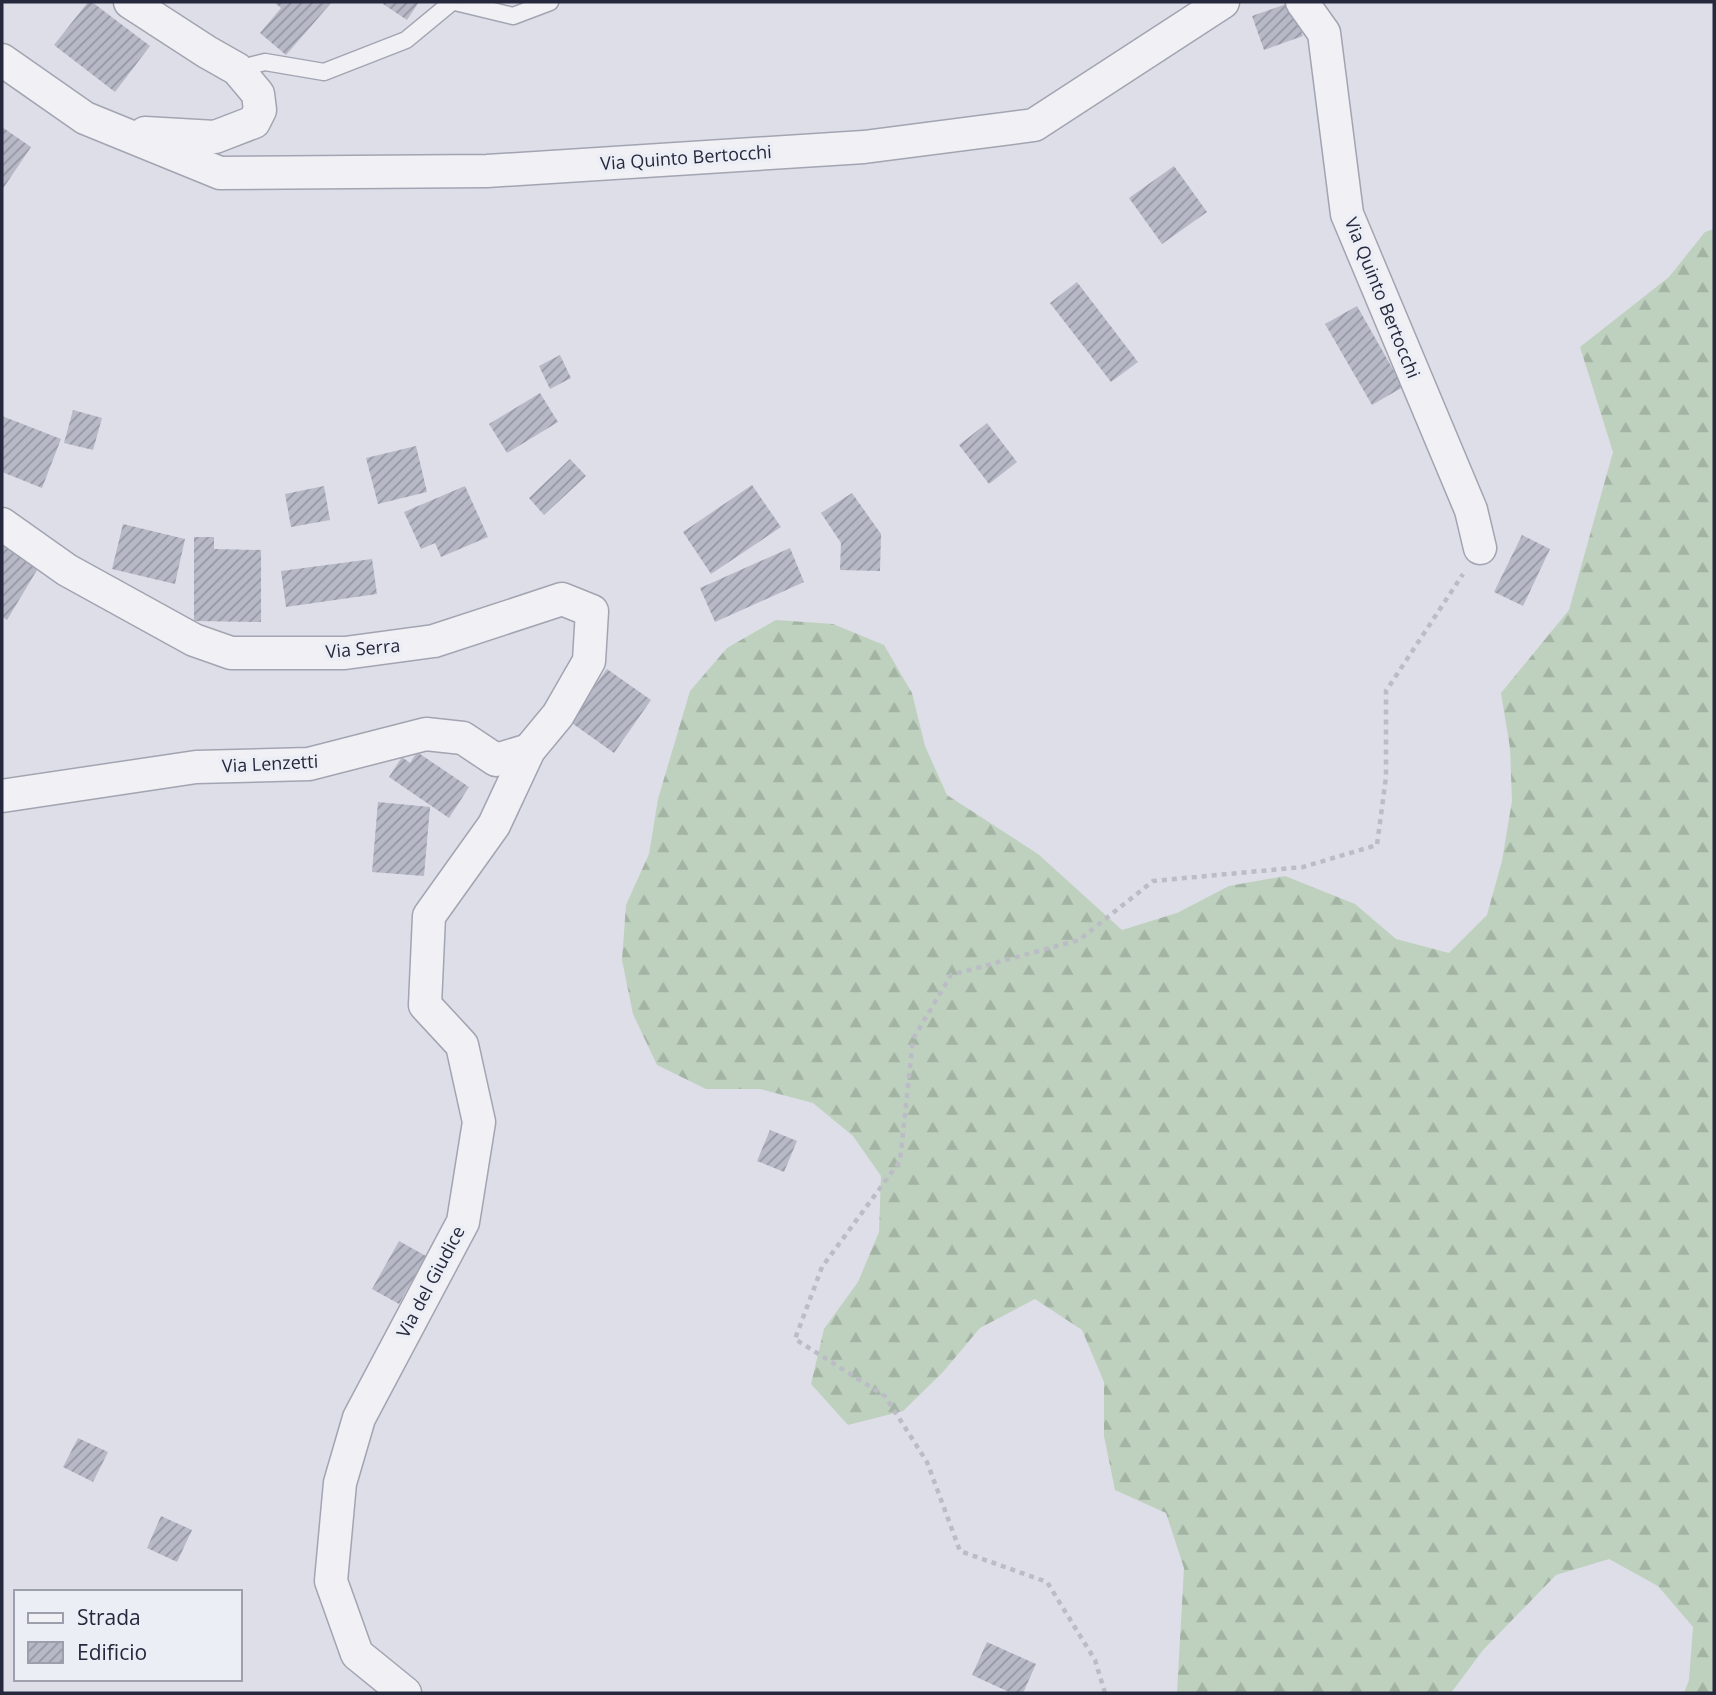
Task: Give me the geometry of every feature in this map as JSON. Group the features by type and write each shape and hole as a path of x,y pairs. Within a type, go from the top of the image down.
{"street":[{"path":"120,132 215,137 254,122 260,110 258,94 237,69 130,2"},
{"name":"Via Quinto Bertocchi","path":"2,60 85,118 220,173 487,171 864,147 1034,125 1223,2"},
{"name":"Via Quinto Bertocchi","path":"1301,2 1324,33 1347,214 1471,510 1480,548"},
{"name":"Via Serra","path":"2,524 67,570 194,640 231,653 345,653 434,641 562,599 592,611 589,661 558,715 529,750"},
{"name":"Via Lenzetti","path":"2,796 196,767 309,764 426,734 463,738 496,760 529,750"},
{"name":"Via del Giudice","path":"405,1693 357,1654 331,1581 340,1483 359,1418 463,1222 479,1122 462,1045 425,1005 429,916 494,825 529,750"}],"lane":[{"path":"237,69 265,62 324,72 407,40 453,2 513,16 550,2"}],"path":[{"path":"1105,1693 1095,1660 1047,1582 960,1551 928,1462 885,1396 795,1339 822,1267 900,1161 913,1039 951,975 1079,940 1153,881 1303,867 1377,845 1386,777 1386,691 1480,548"}],"green space":[{"path":"1714,229 1714,1693 1684,1693 1689,1680 1693,1627 1658,1586 1609,1559 1556,1575 1483,1650 1451,1693 1177,1693 1184,1568 1166,1513 1115,1490 1104,1436 1104,1382 1082,1330 1035,1299 980,1328 943,1372 903,1411 848,1425 811,1384 824,1329 858,1282 879,1232 881,1176 853,1136 813,1103 760,1089 706,1089 657,1065 633,1014 622,960 626,905 649,854 658,799 690,691 727,648 776,620 833,624 884,645 912,693 925,746 947,795 1038,854 1122,930 1177,913 1229,886 1285,876 1355,904 1396,939 1449,953 1487,915 1502,861 1512,801 1510,748 1501,693 1569,610 1613,452 1580,347 1669,277 1705,232"}],"building":[{"path":"88,2 92,2 150,46 115,92 54,45"},
{"path":"274,2 332,2 286,55 260,33 281,8"},
{"path":"419,2 407,20 383,4"},
{"path":"1292,2 1303,36 1264,50 1252,16"},
{"path":"2,127 31,147 2,190"},
{"path":"1174,166 1207,212 1162,244 1129,198"},
{"path":"1077,282 1138,362 1111,382 1050,303"},
{"path":"1357,306 1403,387 1372,405 1325,324"},
{"path":"560,355 571,378 550,389 539,366"},
{"path":"540,393 558,422 507,453 489,424"},
{"path":"73,410 102,418 93,450 64,443"},
{"path":"2,416 61,439 42,488 2,472"},
{"path":"987,423 1017,462 989,484 959,445"},
{"path":"416,446 427,492 378,504 366,458"},
{"path":"570,459 586,476 544,515 529,498"},
{"path":"752,485 781,527 711,574 683,532"},
{"path":"324,486 330,520 291,527 285,494"},
{"path":"465,486 488,537 441,557 435,543 421,549 404,512"},
{"path":"852,493 881,534 880,571 840,570 841,543 821,513"},
{"path":"123,524 185,539 175,584 112,569"},
{"path":"1522,535 1550,549 1523,606 1494,592"},
{"path":"194,537 214,537 214,549 261,550 261,622 194,621"},
{"path":"2,543 40,565 7,620 2,617"},
{"path":"790,548 804,582 715,622 700,588"},
{"path":"372,559 377,594 286,607 281,571"},
{"path":"607,669 651,700 614,753 569,721"},
{"path":"417,752 469,787 449,818 389,777 402,757 410,763"},
{"path":"378,802 430,807 424,876 372,872"},
{"path":"770,1130 797,1141 784,1172 757,1161"},
{"path":"399,1241 426,1256 399,1304 372,1289"},
{"path":"78,1438 108,1452 93,1482 63,1467"},
{"path":"161,1516 192,1530 177,1562 147,1548"},
{"path":"987,1642 1036,1664 1023,1693 1011,1693 972,1675"}]}
